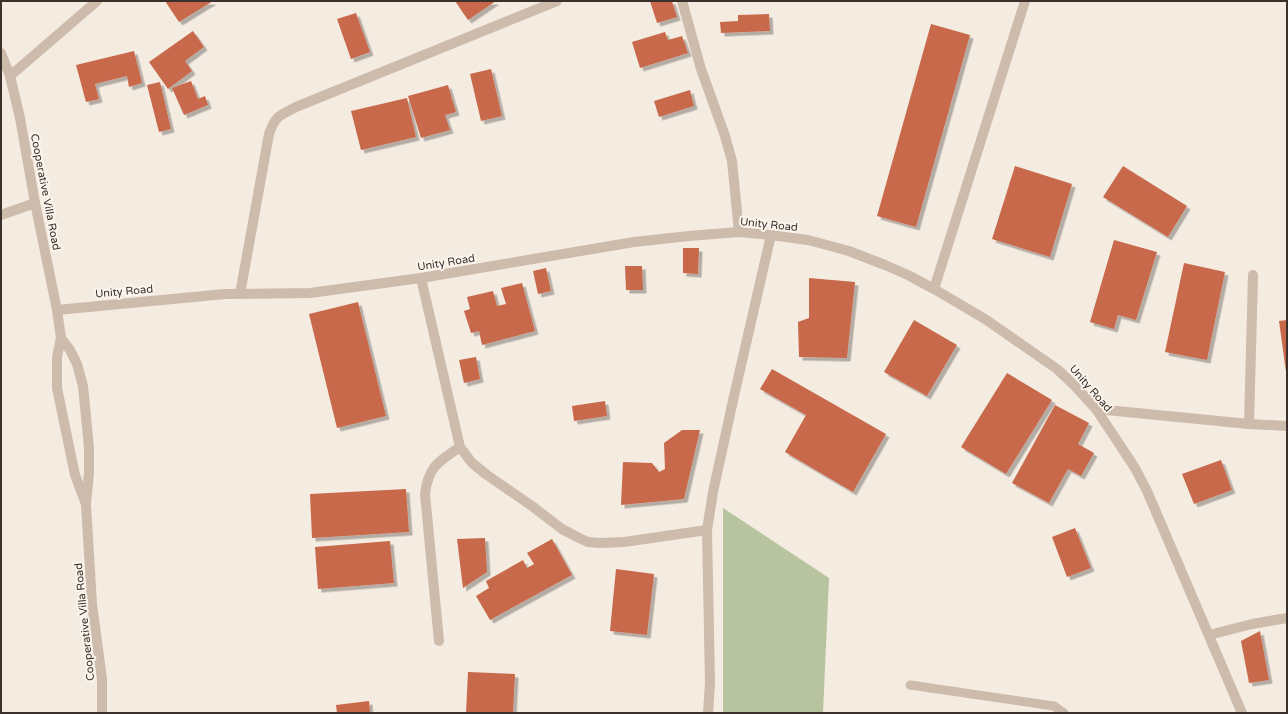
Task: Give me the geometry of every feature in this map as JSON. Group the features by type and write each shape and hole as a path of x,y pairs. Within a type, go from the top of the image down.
{"street":[{"path":"10,76 97,1"},
{"path":"240,294 269,134 274,121 279,116 296,107 557,1"},
{"path":"682,1 701,69 725,136 732,161 738,232"},
{"path":"934,289 1025,1"},
{"name":"Cooperative Villa Road","path":"1,53 10,76 20,118 35,203 57,310 61,338 57,357 57,388 75,475 86,504"},
{"path":"1,215 35,203"},
{"name":"Unity Road","path":"57,310 225,294 310,293 519,263 634,242 738,232 808,240 849,251 885,265 934,289 985,319 1057,369 1096,409 1135,468 1242,713"},
{"path":"708,713 710,683 707,530 732,404 771,235"},
{"path":"1249,424 1253,275"},
{"path":"421,278 460,447 472,463 562,529 588,542 624,542 707,530"},
{"name":"Cooperative Villa Road","path":"61,338 70,350 77,364 84,386 89,448 89,474 86,504 92,604 102,679 102,713"},
{"path":"1096,409 1249,424 1287,426"},
{"path":"439,641 425,494 426,481 432,470 445,457 460,447"},
{"path":"1209,635 1252,624 1287,618"}],"lane":[{"path":"910,685 1054,706 1064,713"}],"green space":[{"path":"723,508 829,578 823,713 723,713"}],"building":[{"path":"165,1 213,1 179,22"},
{"path":"455,1 496,1 468,20"},
{"path":"650,1 672,1 677,17 657,23"},
{"path":"356,13 370,52 351,59 337,19"},
{"path":"769,14 770,31 721,33 720,22 738,21 738,15"},
{"path":"931,24 970,35 916,227 877,216"},
{"path":"193,31 204,47 185,61 192,71 168,89 149,62"},
{"path":"665,32 668,40 682,36 688,53 640,68 632,42"},
{"path":"134,51 142,83 129,87 127,76 95,84 99,99 86,102 76,65"},
{"path":"491,69 502,116 481,121 470,74"},
{"path":"191,81 198,99 205,96 208,105 184,115 172,88"},
{"path":"160,82 171,129 159,132 147,85"},
{"path":"448,85 456,112 445,115 450,130 421,138 408,96"},
{"path":"690,90 694,106 659,117 654,101"},
{"path":"407,98 416,137 361,150 351,111"},
{"path":"1015,166 1072,184 1050,257 992,239"},
{"path":"1123,166 1187,206 1168,237 1103,197"},
{"path":"1114,240 1157,252 1136,320 1118,315 1114,329 1090,322"},
{"path":"683,248 699,248 698,274 683,273"},
{"path":"1184,263 1225,272 1207,360 1165,352"},
{"path":"625,266 642,266 643,290 626,290"},
{"path":"546,268 551,291 538,294 533,271"},
{"path":"809,278 855,282 847,358 799,357 798,322 809,318"},
{"path":"522,283 535,331 482,345 479,331 471,333 464,311 470,309 467,297 493,291 497,306 506,304 501,288"},
{"path":"358,302 386,416 337,428 309,314"},
{"path":"914,320 957,345 927,396 884,372"},
{"path":"1287,320 1287,372 1286,372 1279,321"},
{"path":"476,357 480,379 464,383 459,360"},
{"path":"772,369 886,434 853,492 785,452 806,415 760,389"},
{"path":"1007,373 1052,400 1006,474 961,447"},
{"path":"605,401 607,416 574,421 572,406"},
{"path":"1055,405 1089,423 1078,444 1094,453 1081,476 1068,469 1049,503 1012,483"},
{"path":"682,430 700,430 684,499 621,505 623,462 652,463 659,472 665,469 664,443"},
{"path":"1221,460 1232,490 1194,504 1182,474"},
{"path":"406,489 409,532 312,538 310,494"},
{"path":"1075,528 1091,568 1067,577 1052,537"},
{"path":"485,538 487,572 463,588 457,539"},
{"path":"552,539 572,575 490,620 476,596 489,588 486,581 523,560 527,568 534,564 527,553"},
{"path":"390,541 394,583 318,589 315,547"},
{"path":"616,569 654,574 647,635 610,631"},
{"path":"1260,631 1269,680 1249,683 1241,641"},
{"path":"468,672 515,674 513,713 466,713"},
{"path":"369,701 370,713 337,713 336,705"}]}
